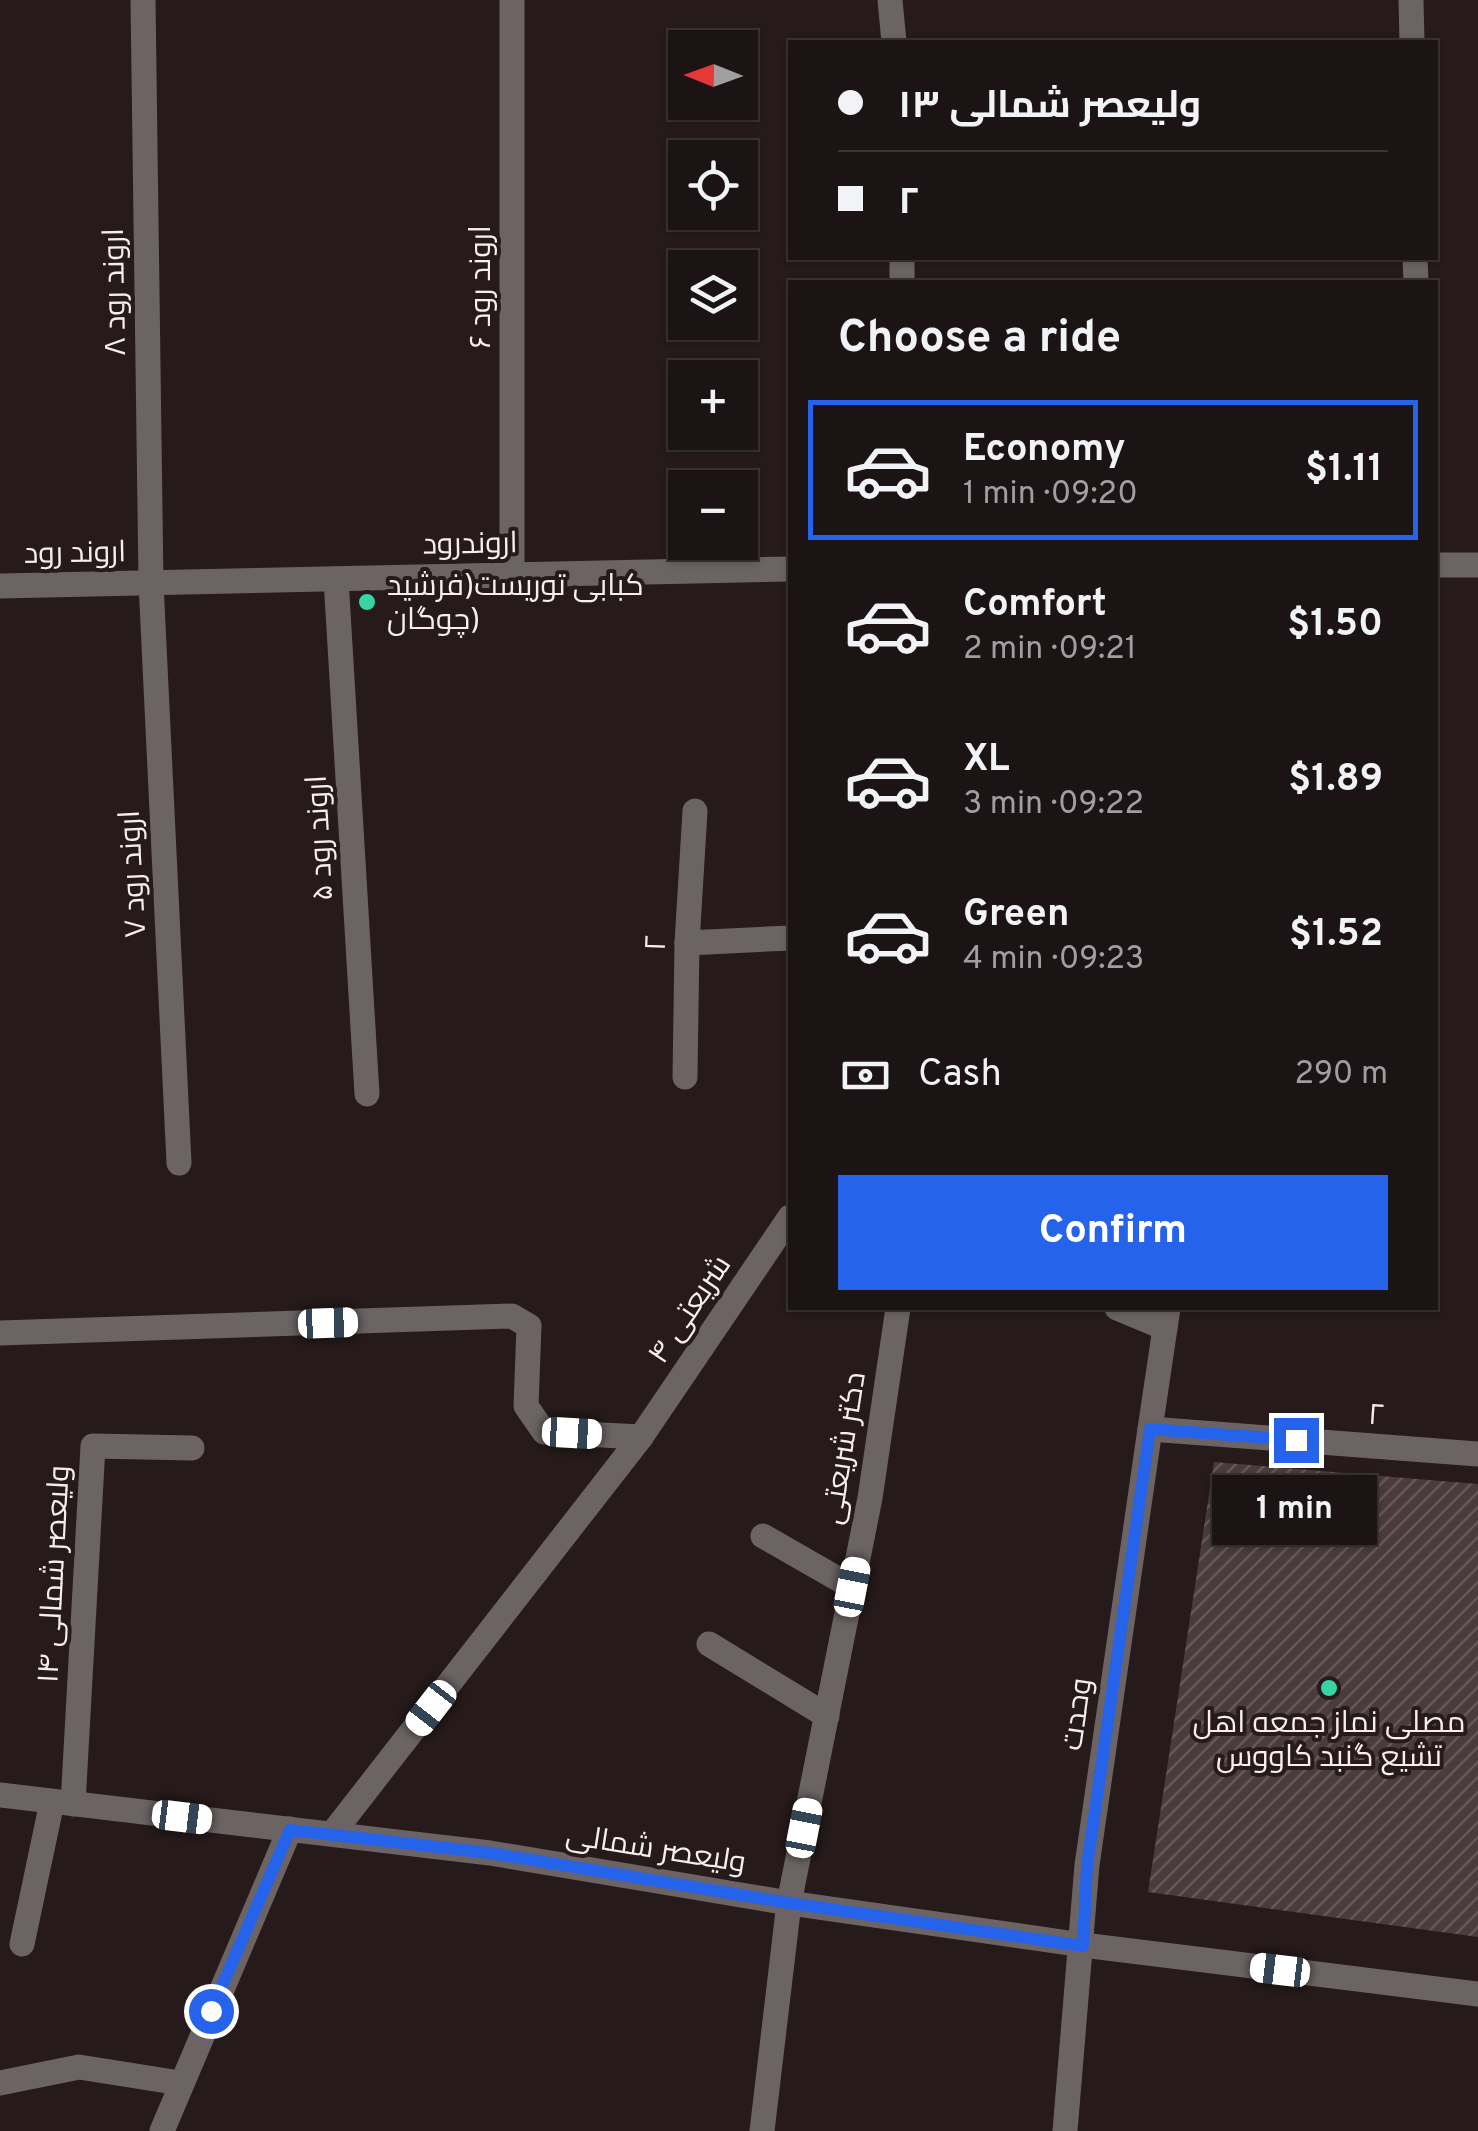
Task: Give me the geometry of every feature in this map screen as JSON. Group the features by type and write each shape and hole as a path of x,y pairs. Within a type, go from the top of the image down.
{"street":[{"name":"اروند رود ۸","path":"143,0 151,583"},
{"name":"اروند رود ۶","path":"512,0 512,575"},
{"path":"890,0 894,40"},
{"path":"1411,0 1412,40"},
{"path":"1438,565 1478,565"},
{"name":"اروندرود","path":"151,583 788,569"},
{"name":"اروند رود ۵","path":"336,579 366,1094"},
{"name":"اروند رود","path":"0,586 151,583"},
{"name":"اروند رود ۷","path":"151,583 179,1162"},
{"name":"۲","path":"685,1077 687,943 695,810"},
{"path":"687,943 788,938"},
{"name":"شریعتی ۴","path":"332,1834 641,1436 788,1220"},
{"name":"دکتر شریعتی","path":"762,2131 789,1903 870,1498 898,1310"},
{"path":"1128,1310 1166,1318"},
{"path":"0,1333 512,1316 529,1326 526,1406 544,1432 641,1436"},
{"name":"وحدت","path":"1065,2131 1087,1866 1166,1318"},
{"name":"۲","path":"1150,1429 1478,1454"},
{"name":"ولیعصر شمالی ۱۴","path":"63,1803 92,1446 192,1448"},
{"path":"763,1536 852,1587"},
{"path":"709,1644 826,1716"},
{"name":"ولیعصر شمالی","path":"0,1796 490,1853 789,1903 1083,1946 1478,1994"},
{"path":"22,1944 63,1803"},
{"path":"162,2131 290,1830"},
{"path":"0,2083 79,2067 180,2083"}],"building":[{"name":"مصلی نماز جمعه اهل تشیع گنبد کاووس","path":"1214,1462 1478,1484 1478,1937 1148,1892"}],"place":[{"name":"کبابی توریست(فرشید چوگان)","path":"367,602"},
{"name":"مصلی نماز جمعه اهل تشیع گنبد کاووس","path":"1329,1688"}],"route":[{"path":"211,2011 290,1830 490,1853 789,1903 1083,1946 1087,1866 1150,1429 1296,1440"}]}
